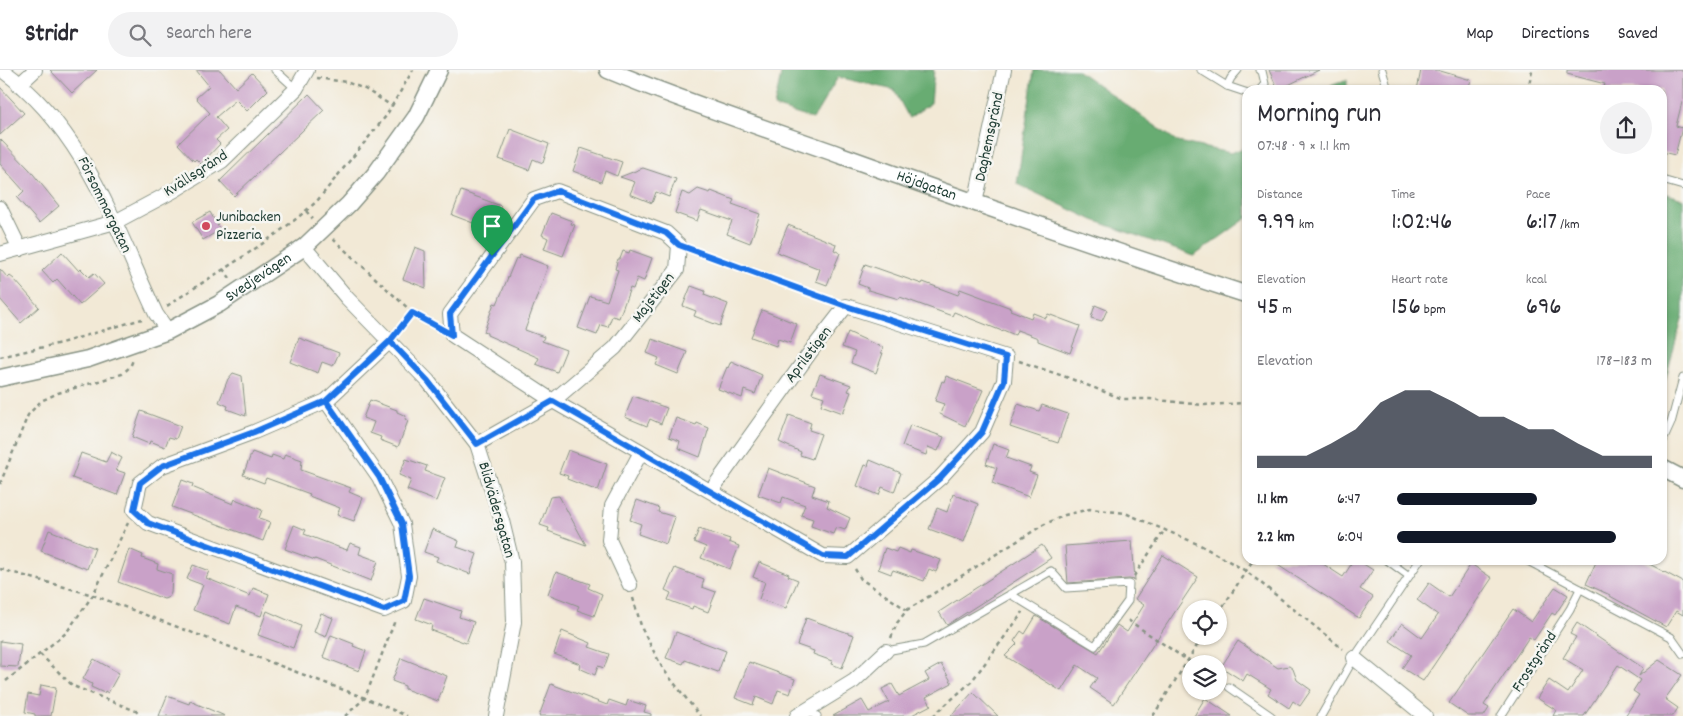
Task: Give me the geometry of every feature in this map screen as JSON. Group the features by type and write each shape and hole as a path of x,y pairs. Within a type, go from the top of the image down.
{"street":[{"name":"Försommargatan","path":"2,70 48,112 78,151 98,185 156,314 168,331"},
{"path":"20,85 35,70"},
{"name":"Svedjevägen","path":"0,378 88,359 168,331 219,304 304,247 349,204 376,172 416,117 439,70"},
{"name":"Höjdgatan","path":"608,70 734,118 1099,247 1242,293"},
{"name":"Daghemsgränd","path":"976,203 1004,70"},
{"name":"Kvällsgränd","path":"0,254 115,222 175,190 222,161 296,89 305,73"},
{"path":"679,245 666,233 558,191 534,199 450,314 452,335 553,401 823,556 848,557 940,478 982,432 1004,381 1006,357 846,306"},
{"path":"0,208 20,249"},
{"name":"Majstigen","path":"477,444 553,401 615,348 677,270 679,245"},
{"name":"Blidvädersgatan","path":"304,247 347,298 428,381 477,444 502,521 512,562 514,622 496,716"},
{"name":"Aprilstigen","path":"711,491 814,347 846,306"},
{"path":"326,401 379,477 402,524 409,576 404,601 384,610 375,607 148,523 134,510 140,483 162,466 254,432 326,401 390,341"},
{"path":"630,585 609,540 612,506 641,452"},
{"path":"1667,471 1683,479"},
{"path":"807,714 854,680 886,651"},
{"path":"1354,658 1425,716"}],"lane":[{"path":"275,70 296,89"},
{"path":"1201,70 1227,86 1242,91"},
{"path":"1227,86 1238,70"},
{"path":"1260,70 1262,71 1264,85"},
{"path":"1382,70 1388,85"},
{"path":"1667,181 1683,186"},
{"path":"1667,432 1683,378"},
{"path":"1394,565 1409,576"},
{"path":"1320,716 1354,658 1417,565"},
{"path":"1535,565 1671,636 1683,654"},
{"path":"886,651 924,644 1010,594 1051,571 1066,588 1129,584 1128,601 1095,646 1010,594"},
{"name":"Frostgränd","path":"1501,716 1570,609 1580,589"},
{"path":"1229,687 1271,716"}],"path":[{"path":"0,357 61,343 156,314 223,269 306,211 317,201 362,148 386,116 413,70"},
{"path":"1529,85 1532,70"},
{"path":"305,73 346,82 365,89 392,106"},
{"path":"306,211 322,230 412,313 452,335"},
{"path":"679,245 846,306"},
{"path":"223,269 232,281"},
{"path":"390,341 412,313"},
{"path":"0,484 28,415 41,401 58,393 122,374 130,368 134,358 131,344 123,325"},
{"path":"1006,357 1123,399 1150,399 1202,404 1242,403"},
{"path":"886,651 897,623 907,610 1043,525 1090,509 1125,513 1200,545 1246,571 1354,658"},
{"path":"6,681 66,633 93,595 134,510"},
{"path":"1129,584 1165,530"},
{"path":"848,557 861,579 907,610"},
{"path":"1227,601 1250,565"},
{"path":"0,569 93,595 365,698 407,716"},
{"path":"630,585 642,629 650,645 663,669 700,716"},
{"path":"933,716 971,682 1028,605"},
{"path":"345,716 365,698 394,623 394,606"},
{"path":"1118,614 1182,656"},
{"path":"40,654 73,686 136,711 140,716"},
{"path":"1153,716 1182,670"}],"green space":[{"path":"782,70 934,70 931,103 909,118 894,90 838,77 813,119 774,107"},
{"path":"1034,70 1077,70 1178,142 1230,153 1242,149 1242,222 1194,256 1093,220 1017,184"},
{"path":"1347,80 1347,85 1333,85"},
{"path":"1667,194 1683,199 1683,315 1667,373"}],"building":[{"path":"50,70 97,70 72,93"},
{"path":"196,70 220,70 236,88 252,73 268,90 247,111 236,100 216,117 227,130 216,140 220,144 201,164 196,159 194,161 178,144 210,113 196,98 209,86"},
{"path":"1269,70 1319,70 1288,85 1276,85"},
{"path":"1421,70 1437,70 1471,80 1470,85 1418,85"},
{"path":"1567,70 1683,70 1683,98 1676,126 1682,128 1675,155 1667,153 1667,85 1605,85 1567,74"},
{"path":"0,87 24,113 0,135"},
{"path":"309,94 324,110 234,196 220,181"},
{"path":"510,129 549,144 543,163 533,159 529,170 499,159"},
{"path":"0,139 29,169 59,206 39,223 17,198 24,191 0,164"},
{"path":"581,148 622,162 617,176 605,171 601,182 573,171"},
{"path":"643,168 676,179 669,197 656,192 652,203 630,194 635,182 620,177"},
{"path":"698,189 710,193 711,191 734,200 732,204 760,214 750,243 727,234 732,221 701,210 697,221 675,213 682,192 690,195"},
{"path":"461,191 501,206 496,219 485,215 481,226 452,215"},
{"name":"Junibacken Pizzeria","path":"210,212 220,230 203,240 192,222"},
{"path":"551,213 572,221 571,224 575,225 563,256 544,249 548,238 542,235"},
{"path":"788,225 836,244 834,250 840,253 827,285 816,281 820,269 777,252"},
{"path":"415,247 425,251 426,288 403,279"},
{"path":"630,250 652,258 644,281 637,278 633,289 630,288 619,318 612,316 608,327 601,325 597,335 578,328 590,296 607,301 618,270 615,269 618,259 620,259 623,251 629,253"},
{"path":"62,252 79,271 81,269 89,277 94,273 104,284 80,305 57,279 53,283 42,271"},
{"path":"520,255 548,266 525,330 544,337 542,341 566,350 557,372 536,364 539,358 484,332 494,303 497,304 516,258 518,259"},
{"path":"865,264 958,295 960,289 1011,308 1010,310 1031,318 1033,313 1046,318 1048,314 1080,326 1070,353 1038,341 1038,338 1017,330 1015,335 954,312 952,316 900,297 899,299 868,290 868,288 858,284"},
{"path":"0,269 8,278 10,276 14,279 39,307 21,323 0,299"},
{"path":"691,286 705,291 704,295 728,304 720,326 694,316 696,311 683,306"},
{"path":"1095,305 1107,310 1102,321 1091,318"},
{"path":"762,310 797,324 790,343 778,339 776,346 751,337"},
{"path":"848,332 883,348 876,373 851,363 855,352 842,347"},
{"path":"299,338 339,353 333,366 322,362 318,373 290,362"},
{"path":"652,339 687,352 678,374 656,365 659,358 647,353"},
{"path":"731,361 762,375 755,394 744,390 742,398 718,389"},
{"path":"233,373 242,376 246,416 227,409 228,406 219,402 228,379"},
{"path":"820,374 851,385 848,391 851,392 843,413 821,405 824,397 812,393"},
{"path":"946,376 983,390 965,426 940,414 944,404 935,401 942,381 944,382"},
{"path":"633,396 667,408 661,424 650,419 647,426 625,417"},
{"path":"370,400 397,410 397,412 406,416 405,419 408,421 398,447 380,440 381,437 370,433 374,422 363,418"},
{"path":"1018,404 1039,411 1042,405 1068,414 1058,443 1010,427"},
{"path":"141,411 181,426 176,439 169,437 165,447 150,441 149,444 132,437"},
{"path":"789,415 811,423 809,430 821,434 812,459 800,455 801,452 779,442"},
{"path":"676,418 709,428 700,457 678,448 680,441 669,437"},
{"path":"910,425 944,437 938,451 928,447 926,455 902,446"},
{"path":"993,444 1009,450 1006,458 1031,467 1029,472 1037,475 1029,497 992,483 997,468 986,464"},
{"path":"568,450 607,464 598,491 567,479 568,476 559,473"},
{"path":"111,452 122,458 116,470 125,473 117,495 72,478 81,453 106,462"},
{"path":"252,452 271,459 272,455 283,459 285,454 302,460 301,470 351,488 349,492 363,498 354,521 337,515 340,508 309,496 310,494 266,478 264,483 243,475"},
{"path":"406,459 427,466 425,471 445,478 436,501 407,490 411,480 399,475"},
{"path":"870,460 901,473 894,492 882,487 879,495 857,486 865,465 868,466"},
{"path":"768,468 815,486 812,495 829,501 827,507 850,518 845,530 836,527 833,534 811,526 813,519 801,515 805,505 783,497 781,503 758,495"},
{"path":"182,480 193,484 192,487 233,504 235,499 262,510 259,518 270,522 263,541 172,507"},
{"path":"953,494 978,504 964,542 929,529 937,508 947,512"},
{"path":"559,496 586,545 548,531 549,528 540,525 550,497"},
{"path":"637,500 659,508 658,512 675,517 666,544 638,534 641,524 630,520"},
{"path":"294,525 306,530 304,534 347,550 350,543 361,547 359,554 378,561 371,581 285,549"},
{"path":"432,529 459,541 457,547 477,554 470,574 436,561 438,557 424,552"},
{"path":"699,529 730,539 729,542 739,546 730,569 701,558 706,547 694,542"},
{"path":"49,530 95,548 87,569 41,551"},
{"path":"1132,541 1135,580 1068,583 1065,546"},
{"path":"1042,545 1051,558 947,625 939,612"},
{"path":"885,548 896,552 898,548 910,553 911,550 941,560 936,572 929,569 924,581 893,570 891,574 878,569"},
{"path":"129,549 143,555 142,558 158,564 157,569 172,574 169,597 164,599 118,582"},
{"path":"1163,555 1198,577 1114,704 1090,688 1097,678 1077,665 1061,691 1005,656 1017,644 1014,641 1021,631 1025,634 1036,616 1098,653 1117,625 1127,632 1144,605 1135,599"},
{"path":"759,562 789,574 788,576 798,580 786,608 759,599 765,582 753,577"},
{"path":"193,565 209,571 206,578 250,596 253,588 269,594 261,616 236,607 230,624 193,610 203,585 187,579"},
{"path":"1278,565 1325,565 1343,577 1351,565 1365,565 1373,570 1360,589 1373,597 1359,618"},
{"path":"1470,565 1492,578 1423,681 1402,668 1411,655 1390,641 1402,623 1422,638 1438,615 1417,600 1429,583 1449,597"},
{"path":"1595,565 1651,565 1683,582 1683,615 1676,611 1666,627 1610,595 1586,584"},
{"path":"675,568 704,579 702,587 716,592 708,612 693,606 692,609 668,600 671,593 665,590"},
{"path":"556,572 590,584 588,588 602,594 594,616 577,610 579,606 548,594"},
{"path":"1555,587 1568,595 1555,615 1552,613 1534,640 1529,637 1484,705 1489,708 1484,716 1468,716 1449,703 1513,609 1531,622"},
{"path":"424,598 461,611 459,617 474,622 466,643 431,630 432,625 416,619"},
{"path":"267,611 301,626 293,648 258,635"},
{"path":"321,613 333,618 326,637 314,632"},
{"path":"806,618 854,635 842,668 831,664 832,661 813,654 814,651 797,645"},
{"path":"1577,623 1643,668 1639,676 1659,660 1682,675 1665,699 1678,708 1673,716 1625,716 1639,695 1633,691 1640,680 1618,665 1584,716 1553,716 1556,710 1537,698 1549,680 1568,693 1583,670 1563,658 1576,637 1570,634"},
{"path":"562,631 591,643 589,647 609,654 604,668 598,666 595,675 579,668 580,664 554,654"},
{"path":"676,632 726,651 718,672 685,660 683,664 666,658"},
{"path":"331,635 366,651 359,671 323,657"},
{"path":"0,641 21,644 18,667 0,666"},
{"path":"1238,641 1278,668 1289,666 1293,669 1297,680 1311,690 1300,706 1293,701 1289,708 1268,694 1271,689 1247,674 1243,681 1227,671 1227,658"},
{"path":"401,658 447,676 438,701 405,689 405,686 392,681"},
{"path":"94,659 119,673 108,693 91,687 92,684 83,679"},
{"path":"749,662 795,679 790,694 778,690 773,704 756,697 753,705 735,698"},
{"path":"941,664 952,683 926,697 931,705 910,716 833,716 862,700 869,712 889,702 882,689 892,684 899,696 929,680 925,673"},
{"path":"551,684 607,705 609,700 626,706 628,700 646,706 644,712 651,714 651,716 539,716"},
{"path":"41,685 56,688 51,716 35,716 35,714 25,712 28,694 39,696"},
{"path":"973,692 998,716 951,716"},
{"path":"167,696 189,704 190,701 225,716 159,716"},
{"path":"1204,700 1208,700 1232,716 1194,716"}],"place":[{"name":"Junibacken Pizzeria","path":"206,226"}],"route":[{"path":"492,256 450,314 452,335 412,313 390,341 326,401 254,432 162,466 140,483 134,510 148,523 384,610 404,601 409,576 402,524 379,477 326,401 358,371 390,341 428,381 477,444 553,401 823,556 848,557 940,478 982,432 1004,381 1006,357 846,306 679,245 666,233 558,191 534,199 492,256"}]}
